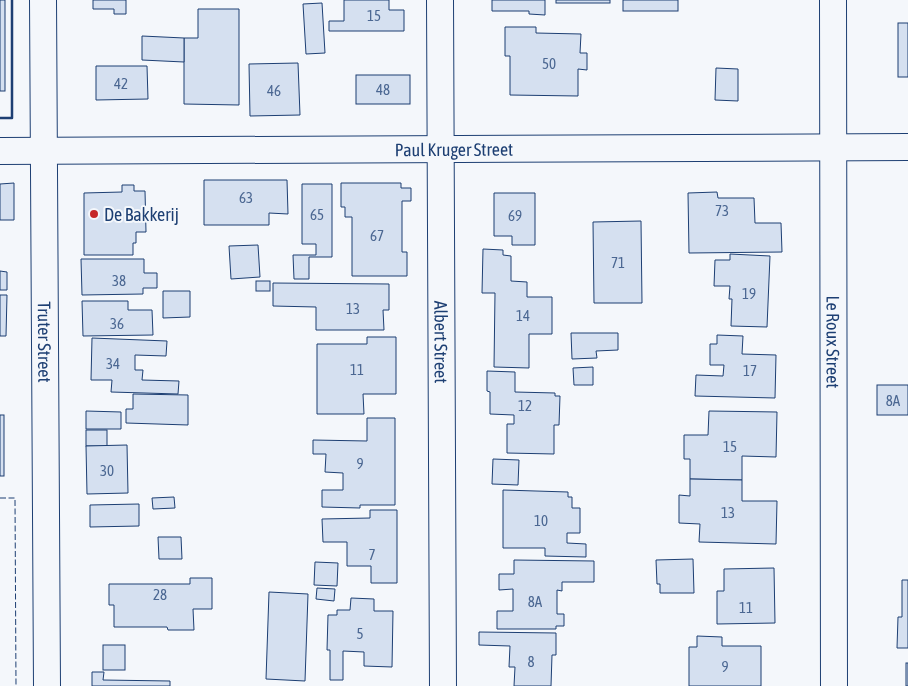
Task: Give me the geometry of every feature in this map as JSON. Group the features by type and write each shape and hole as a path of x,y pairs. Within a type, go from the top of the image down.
{"street":[{"name":"Truter Street","path":"44,0 47,686"},
{"name":"Albert Street","path":"440,0 443,686"},
{"name":"Le Roux Street","path":"833,0 834,686"},
{"name":"Paul Kruger Street","path":"0,151 908,147"}],"building":[{"path":"0,0 5,0 5,91 0,91"},
{"path":"93,0 126,0 126,14 114,14 114,9 93,9"},
{"path":"344,0 389,0 389,10 404,10 404,31 329,31 329,21 344,21"},
{"path":"492,0 545,0 545,15 529,14 529,11 492,11"},
{"path":"556,0 610,0 610,3 556,3"},
{"path":"623,0 678,0 678,11 623,11"},
{"path":"322,3 325,53 306,54 303,4"},
{"path":"198,9 239,9 239,105 184,104 184,38 198,38"},
{"path":"898,23 908,23 908,77 898,77"},
{"path":"505,27 536,27 536,33 581,34 580,53 587,53 587,70 578,69 578,96 510,95 510,56 505,56"},
{"path":"142,36 184,38 184,62 142,60"},
{"path":"298,63 300,115 250,116 249,64"},
{"path":"96,66 147,66 148,99 96,100"},
{"path":"716,68 738,69 738,101 715,100"},
{"path":"356,75 410,75 410,104 356,104"},
{"path":"204,180 287,180 288,214 269,213 269,225 204,225"},
{"path":"14,183 14,220 0,220 0,184"},
{"path":"341,183 401,183 401,188 411,188 411,201 402,201 402,252 407,252 407,276 352,276 352,217 345,217 345,207 341,207"},
{"path":"302,184 332,184 332,257 309,257 309,279 294,279 293,255 316,255 316,244 302,244"},
{"path":"122,185 134,185 134,191 145,191 146,232 136,232 136,243 133,243 133,255 84,255 84,193 122,192"},
{"path":"717,192 718,198 754,198 755,223 781,223 782,252 689,253 688,193"},
{"path":"494,193 535,193 535,245 512,245 512,236 494,236"},
{"path":"641,221 642,303 594,303 593,222"},
{"path":"258,245 260,277 231,279 229,246"},
{"path":"483,249 503,250 503,255 511,256 511,281 527,282 527,297 552,297 552,334 529,334 529,368 494,367 495,293 482,293"},
{"path":"730,254 770,256 767,327 731,326 732,299 729,299 730,286 714,286 715,260 730,260"},
{"path":"81,259 144,259 144,273 157,273 157,288 143,288 143,294 82,295"},
{"path":"0,271 7,272 7,290 0,290"},
{"path":"256,281 270,281 270,291 256,291"},
{"path":"273,283 389,284 389,310 383,310 384,330 316,330 316,307 273,306"},
{"path":"163,291 190,291 190,317 163,318"},
{"path":"0,295 7,295 6,336 0,336"},
{"path":"82,301 128,301 128,310 152,310 153,335 83,336"},
{"path":"571,333 618,333 618,350 596,351 597,358 572,359"},
{"path":"717,335 743,336 742,354 776,355 775,398 695,396 696,375 723,376 724,365 710,365 710,344 717,344"},
{"path":"367,337 396,337 396,394 363,394 364,414 317,414 317,344 367,344"},
{"path":"92,338 167,341 166,356 135,355 135,370 143,370 142,380 179,381 178,394 111,392 112,380 91,380"},
{"path":"593,367 593,385 574,385 573,368"},
{"path":"487,371 515,372 515,392 555,393 555,396 560,396 559,425 554,425 554,454 507,453 507,424 514,424 514,415 490,414 490,392 487,391"},
{"path":"877,385 908,385 908,415 877,415"},
{"path":"133,394 188,395 188,425 126,423 126,409 133,409"},
{"path":"86,411 121,412 121,429 86,429"},
{"path":"709,411 777,412 776,457 742,456 742,480 690,479 690,459 684,459 684,435 708,435"},
{"path":"0,415 4,415 4,476 0,476"},
{"path":"367,418 395,418 395,505 360,505 360,508 322,507 322,490 343,490 343,473 325,472 326,454 313,454 313,440 367,441"},
{"path":"86,430 107,430 107,446 86,446"},
{"path":"127,445 128,493 87,494 86,446"},
{"path":"493,459 519,460 518,485 492,484"},
{"path":"690,479 742,480 742,501 777,501 776,544 699,542 700,524 679,523 679,495 690,496"},
{"path":"503,490 568,492 568,497 572,497 572,508 580,508 580,533 567,533 567,543 586,544 586,557 545,556 545,548 503,548"},
{"path":"174,497 175,508 153,509 152,498"},
{"path":"139,504 139,526 90,527 90,505"},
{"path":"370,510 397,510 397,583 371,583 371,566 347,566 347,542 323,542 322,519 370,518"},
{"path":"158,537 181,537 182,559 159,559"},
{"path":"693,559 694,593 660,593 660,584 657,584 656,560"},
{"path":"514,560 594,561 594,582 562,582 562,591 557,590 557,614 564,614 564,626 556,626 556,629 497,629 497,611 513,611 513,589 499,590 499,574 514,574"},
{"path":"315,562 338,563 337,586 314,585"},
{"path":"774,568 775,623 717,624 717,591 724,591 724,569"},
{"path":"190,578 212,578 212,609 193,609 194,630 168,630 167,627 114,627 114,605 109,605 109,584 190,584"},
{"path":"902,580 908,580 908,648 897,648 898,617 902,617"},
{"path":"317,588 335,589 334,601 316,599"},
{"path":"269,592 308,594 305,681 266,679"},
{"path":"351,598 374,599 374,611 393,611 392,667 364,666 364,652 343,651 343,680 330,680 330,650 327,650 328,615 337,615 337,610 350,610"},
{"path":"479,632 556,633 556,655 552,655 551,686 514,686 515,667 509,667 510,646 479,645"},
{"path":"697,636 722,637 722,646 761,646 761,686 689,686 689,647 697,647"},
{"path":"103,645 125,645 125,670 103,670"},
{"path":"906,663 908,663 908,686 906,686"},
{"path":"92,672 104,672 103,680 170,681 170,686 92,686"}],"fence":[{"path":"0,498 15,498 16,686"}],"wall":[{"path":"0,118 12,118 12,0"}],"place":[{"name":"De Bakkerij","path":"94,214"}]}
